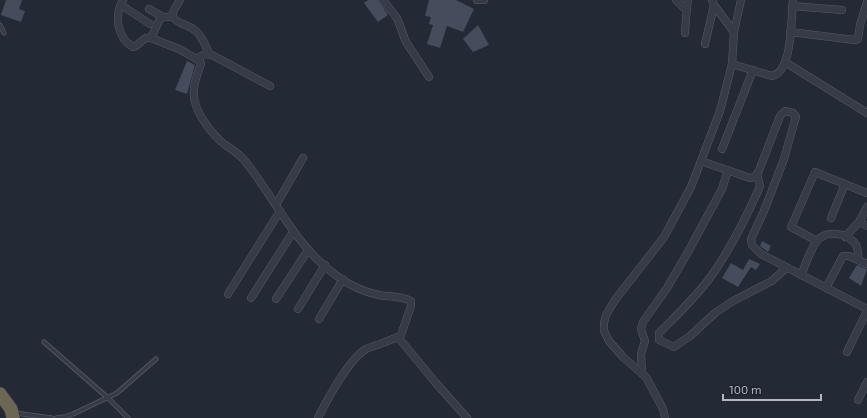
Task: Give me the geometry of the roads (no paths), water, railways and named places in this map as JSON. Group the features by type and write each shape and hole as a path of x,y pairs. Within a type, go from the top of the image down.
{"highway":[{"path":"0,394 11,409 12,415"}],"street":[{"path":"173,17 173,13 180,0"},
{"path":"383,0 397,18 406,42 428,77"},
{"path":"477,0 484,0"},
{"path":"676,0 681,7 685,8 688,3"},
{"path":"665,418 664,409 650,384 642,372 623,357 609,341 604,331 604,323 606,315 615,300 670,227 691,187 720,111 732,64 734,32 740,0"},
{"path":"790,32 855,40 860,36 860,25 867,2"},
{"path":"150,24 122,3 118,15 119,25 124,41 133,47 139,44 144,38 151,38 197,58 200,61 194,93 195,102 203,120 222,142 244,159 293,232 308,250 325,266 357,288 377,295 411,301 411,306 402,332 398,337 364,350 352,362 318,418"},
{"path":"685,33 688,3"},
{"path":"713,3 734,32"},
{"path":"705,44 713,3"},
{"path":"732,64 767,75 776,75 782,69 785,62 790,32 792,3 842,10"},
{"path":"149,9 163,18"},
{"path":"151,38 159,21 163,18 173,17 192,28 200,35 209,54 270,86"},
{"path":"197,58 209,54"},
{"path":"785,62 867,113"},
{"path":"722,149 753,70"},
{"path":"701,161 750,178 753,177 757,174 764,160 780,116 785,111 792,112 796,117 784,159 751,239 752,245 755,250 786,268 867,310 847,352"},
{"path":"228,294 278,208 304,158"},
{"path":"642,372 641,354 645,341 641,329 643,322 667,288 688,252 722,189 728,170"},
{"path":"818,241 791,227 815,172 867,193"},
{"path":"757,174 760,186 742,228 709,279 659,333 660,340 674,347 690,336 715,313 733,301 772,281 786,268"},
{"path":"831,218 845,184"},
{"path":"845,237 859,222 867,206"},
{"path":"859,222 867,226"},
{"path":"251,298 293,232"},
{"path":"800,275 818,241 828,234 845,237 852,241 856,246 859,255 858,260"},
{"path":"276,299 308,250"},
{"path":"826,288 844,256 849,256 867,264"},
{"path":"298,310 325,266"},
{"path":"319,319 342,279"},
{"path":"398,337 467,418"},
{"path":"858,400 867,382"}],"lane":[{"path":"0,25 4,33"},
{"path":"44,342 128,417"},
{"path":"56,418 73,414 117,393 156,359"},
{"path":"12,415 52,418"}]}
